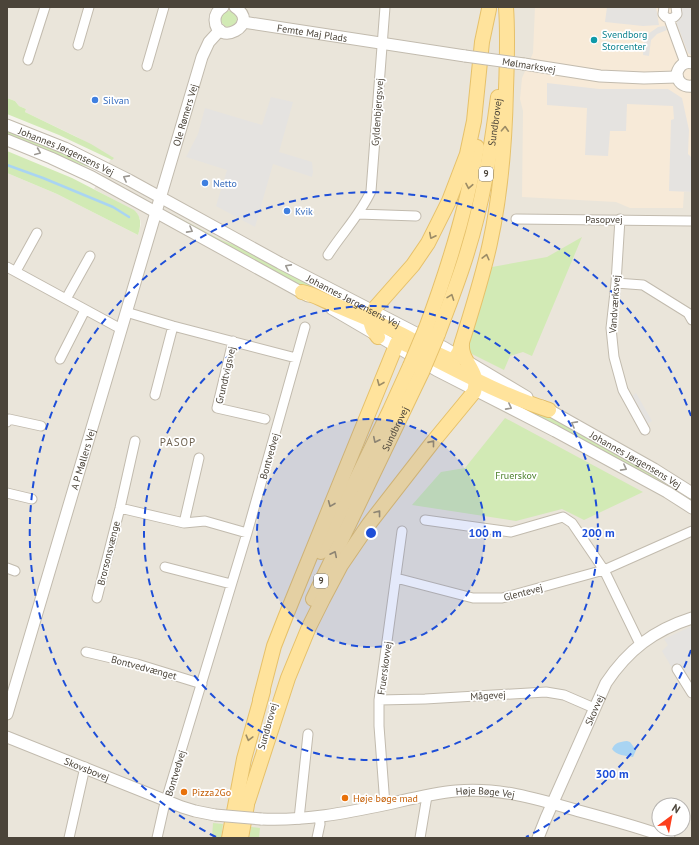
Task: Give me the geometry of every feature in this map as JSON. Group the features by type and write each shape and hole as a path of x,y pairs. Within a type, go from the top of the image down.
{"main road":[{"name":"Sundbrovej","path":"241,838 248,801 267,722 300,630 332,558 401,416 416,369 467,253 490,157 500,84 505,7"},
{"path":"302,292 312,294 331,304 372,315 445,358 454,360 462,354 490,243 500,183 506,108 508,28 505,7"},
{"name":"Sundbrovej","path":"432,331 472,174 484,101 489,8"},
{"path":"378,337 373,330 372,315 377,305 413,265 428,243 458,181 467,154 474,121 482,42 489,8"},
{"path":"260,700 272,652 285,618 397,343 403,343 475,385 549,410"},
{"path":"248,801 288,678 309,627 341,565 369,524 432,442 471,396 475,385 473,372 462,354"},
{"name":"Sundbrovej","path":"229,838 240,773 260,700 280,645 313,568 390,410 416,369"}],"street":[{"path":"28,60 45,7"},
{"path":"78,45 89,7"},
{"path":"147,66 164,7"},
{"path":"223,7 218,12 215,19 217,27 228,33 236,32 242,26 242,13 235,7"},
{"name":"Gyldenbjergsvej","path":"328,255 339,238 364,207 371,191 385,7"},
{"path":"664,7 663,14 669,19 689,63 678,70 678,80 684,86 692,86"},
{"path":"669,19 674,18 677,14 676,7"},
{"name":"Femte Maj Plads","path":"243,22 382,43"},
{"name":"Ole Rømers Vej","path":"158,204 203,53 211,40 220,30"},
{"name":"Mølmarksvej","path":"382,43 600,76 644,78 677,76"},
{"name":"Johannes Jørgensens Vej","path":"7,125 65,148 395,347"},
{"name":"Johannes Jørgensens Vej","path":"7,140 158,204 280,263 372,315"},
{"name":"A P Møllers Vej","path":"7,714 158,204"},
{"path":"358,214 416,216"},
{"name":"Pasopvej","path":"516,219 692,221"},
{"name":"Vandværksvej","path":"620,219 616,283 611,328 614,357 623,390 645,430"},
{"path":"16,272 37,233"},
{"path":"66,299 90,256"},
{"path":"7,267 121,329"},
{"path":"616,283 643,285 688,313 692,320"},
{"path":"60,359 85,310"},
{"name":"Grundtvigsvej","path":"126,312 173,326 296,358"},
{"path":"155,395 173,326"},
{"name":"Bontvedvej","path":"157,838 247,533 305,327"},
{"name":"Grundtvigsvej","path":"233,341 217,408 265,419"},
{"name":"Johannes Jørgensens Vej","path":"462,354 549,410 654,469 692,493"},
{"name":"Johannes Jørgensens Vej","path":"475,385 667,492 692,508"},
{"path":"7,422 9,419 41,426"},
{"name":"Brorsonsvænge","path":"97,598 135,441"},
{"path":"184,523 199,458"},
{"path":"7,493 32,499"},
{"name":"Brorsonsvænge","path":"120,508 184,523 205,521 247,533"},
{"path":"425,520 511,532 563,517 572,524 604,570 640,644"},
{"name":"Glentevej","path":"396,578 474,598 502,598 604,570 692,530"},
{"name":"Fruerskovvej","path":"385,805 379,726 379,700 402,531"},
{"path":"165,567 231,584"},
{"name":"Skovvej","path":"538,838 606,683 627,656 640,644 658,632 678,622 692,618"},
{"name":"Bontvedvænget","path":"86,652 137,664 202,684"},
{"path":"677,669 692,694"},
{"name":"Mågevej","path":"379,700 425,699 546,692 564,695 594,708"},
{"path":"299,818 308,734"},
{"name":"Skovsbovej","path":"7,737 167,800"},
{"path":"69,838 85,768"},
{"name":"Høje Bøge Vej","path":"167,800 189,809 215,815 261,819 299,818 385,805 456,791 497,791 553,802 669,838"},
{"path":"420,838 427,796"},
{"path":"317,838 320,825 319,816"}],"shaded area":[{"path":"7,7 692,7 692,838 7,838 7,173 57,194 138,235 141,224 136,212 94,189 112,157 77,137 25,112 26,109 19,106 15,101 7,98"},
{"path":"535,7 692,7 692,192 684,192 683,208 630,208 616,202 522,197 523,111 520,99 522,78 533,53"},
{"path":"607,7 656,7 659,25 643,26 605,22"},
{"path":"679,7 692,7 692,56 688,53 676,22 681,11"},
{"path":"665,26 667,30 657,34 651,40 649,56 643,55 644,43 648,34 658,27"},
{"path":"547,83 599,89 668,89 682,98 689,130 688,154 692,158 692,192 669,191 671,120 674,119 673,106 627,104 626,131 610,131 608,156 585,155 587,108 547,105"},
{"path":"271,97 293,102 279,152 312,162 313,172 312,177 273,164 255,227 216,206 227,170 186,157 198,134 205,108 262,125"},
{"path":"636,393 652,421 647,424 632,396"},
{"path":"692,626 692,670 678,678 662,651 668,645 664,639"}],"green space":[{"path":"226,11 232,11 237,16 235,25 232,27 226,27 221,22 221,16"},
{"path":"7,98 15,101 19,106 26,109 25,112 91,144 119,161 114,158 112,160 59,135 7,114"},
{"path":"7,129 66,153 143,192 143,194 100,171 7,135"},
{"path":"7,151 72,178 134,210 140,218 138,235 57,194 7,173"},
{"path":"174,215 221,240 237,246 363,310 305,288"},
{"path":"582,237 532,356 523,352 510,356 504,370 470,353 467,345 492,267 547,257"},
{"path":"483,388 547,414 647,469 692,498 692,502"},
{"name":"Fruerskov","path":"505,418 643,492 584,520 562,509 516,521 412,505 441,472 465,468"},
{"path":"213,823 223,824 221,838 212,838"},
{"path":"251,827 260,828 259,838 249,838"}],"water":[{"path":"627,741 630,742 636,750 633,757 624,756 612,749 616,744"}],"waterway":[{"path":"7,165 113,207 129,217"}],"place":[{"name":"Svendborg Storcenter","path":"594,40"},
{"name":"Silvan","path":"95,100"},
{"name":"Netto","path":"205,183"},
{"name":"Kvik","path":"287,211"},
{"name":"Pizza2Go","path":"184,792"},
{"name":"Høje bøge mad","path":"345,798"}],"district":[{"name":"PASOP","path":"178,442"}]}
